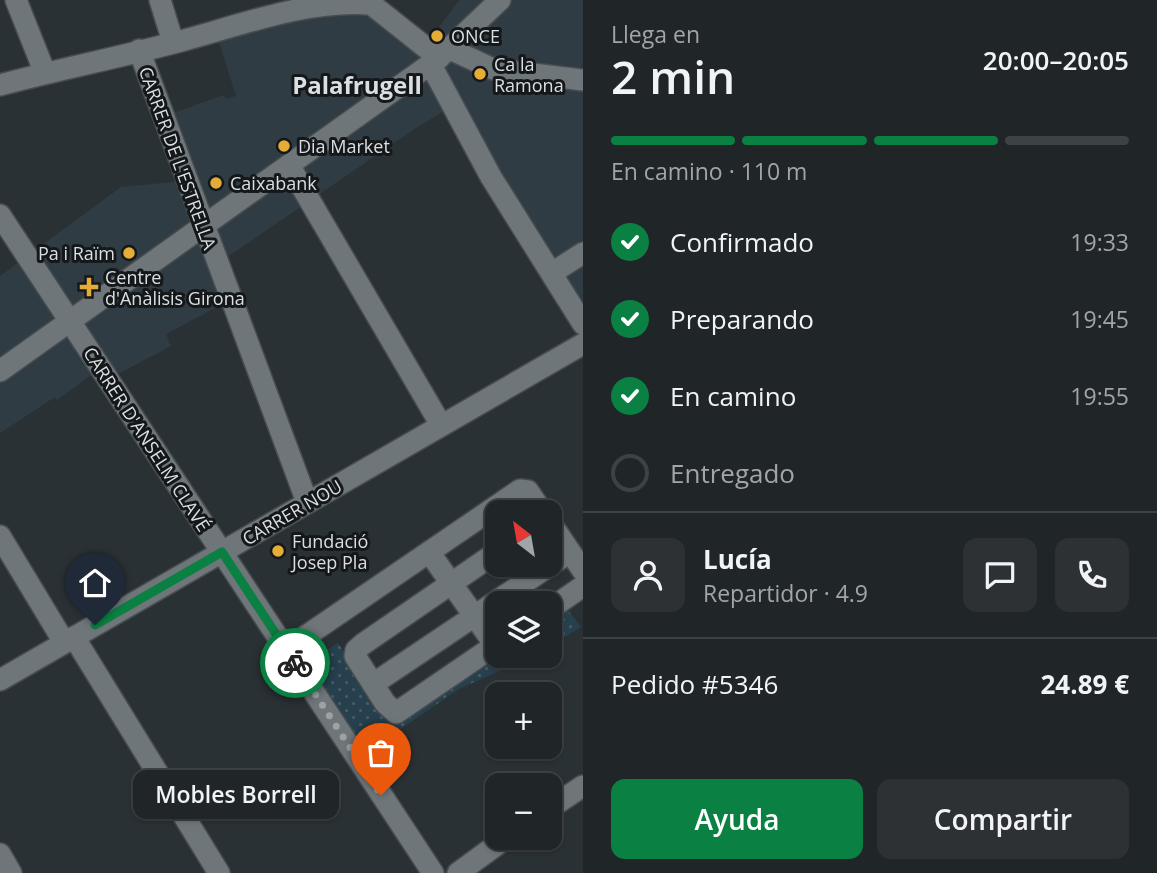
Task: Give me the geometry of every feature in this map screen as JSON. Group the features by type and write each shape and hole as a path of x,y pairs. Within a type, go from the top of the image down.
{"street":[{"path":"16,0 45,74"},
{"path":"160,0 173,43"},
{"path":"0,371 440,57 500,0"},
{"path":"0,85 173,43 321,3 342,1 367,2 440,57 493,69 583,80"},
{"name":"CARRER DE L'ESTRELLA","path":"139,50 307,502"},
{"path":"440,57 491,177 583,324"},
{"path":"289,165 441,425"},
{"name":"CARRER D'ANSELM CLAVÉ","path":"0,215 433,873"},
{"path":"552,273 583,253"},
{"name":"CARRER NOU","path":"0,680 583,344"},
{"path":"505,500 520,490 528,491 534,500"},
{"path":"287,649 485,514"},
{"path":"0,536 219,873"},
{"path":"562,541 583,571"},
{"path":"429,552 485,630"},
{"path":"373,684 569,552"},
{"path":"485,561 356,650 355,656 396,713 485,652"},
{"path":"562,601 583,586"},
{"path":"562,800 583,786"},
{"path":"458,873 490,850"},
{"path":"0,854 11,873"}],"shaded area":[{"path":"459,0 583,0 583,324 452,106 226,258 240,295 166,334 171,346 118,374 109,362 57,400 55,397 0,433 0,276 121,187 194,180 170,114 224,95 225,99 236,96 218,39 310,10 371,15 432,37"},
{"path":"567,609 581,627 562,639 562,612"},
{"path":"338,643 392,723 485,664 485,668 506,668 459,689 367,752 307,662"}],"way so far":[{"path":"295,663 381,795"}],"place":[{"name":"ONCE","path":"437,36"},
{"name":"Ca la Ramona","path":"480,74"},
{"name":"Dia Market","path":"284,146"},
{"name":"Caixabank","path":"216,183"},
{"name":"Pa i Raïm","path":"129,253"},
{"name":"Centre d'Anàlisis Girona","path":"89,287"},
{"name":"Fundació Josep Pla","path":"278,551"},
{"name":"Mobles Borrell","path":"381,795"}],"district":[{"name":"Palafrugell","path":"357,84"}],"route":[{"path":"95,625 222,552 295,663"}]}
